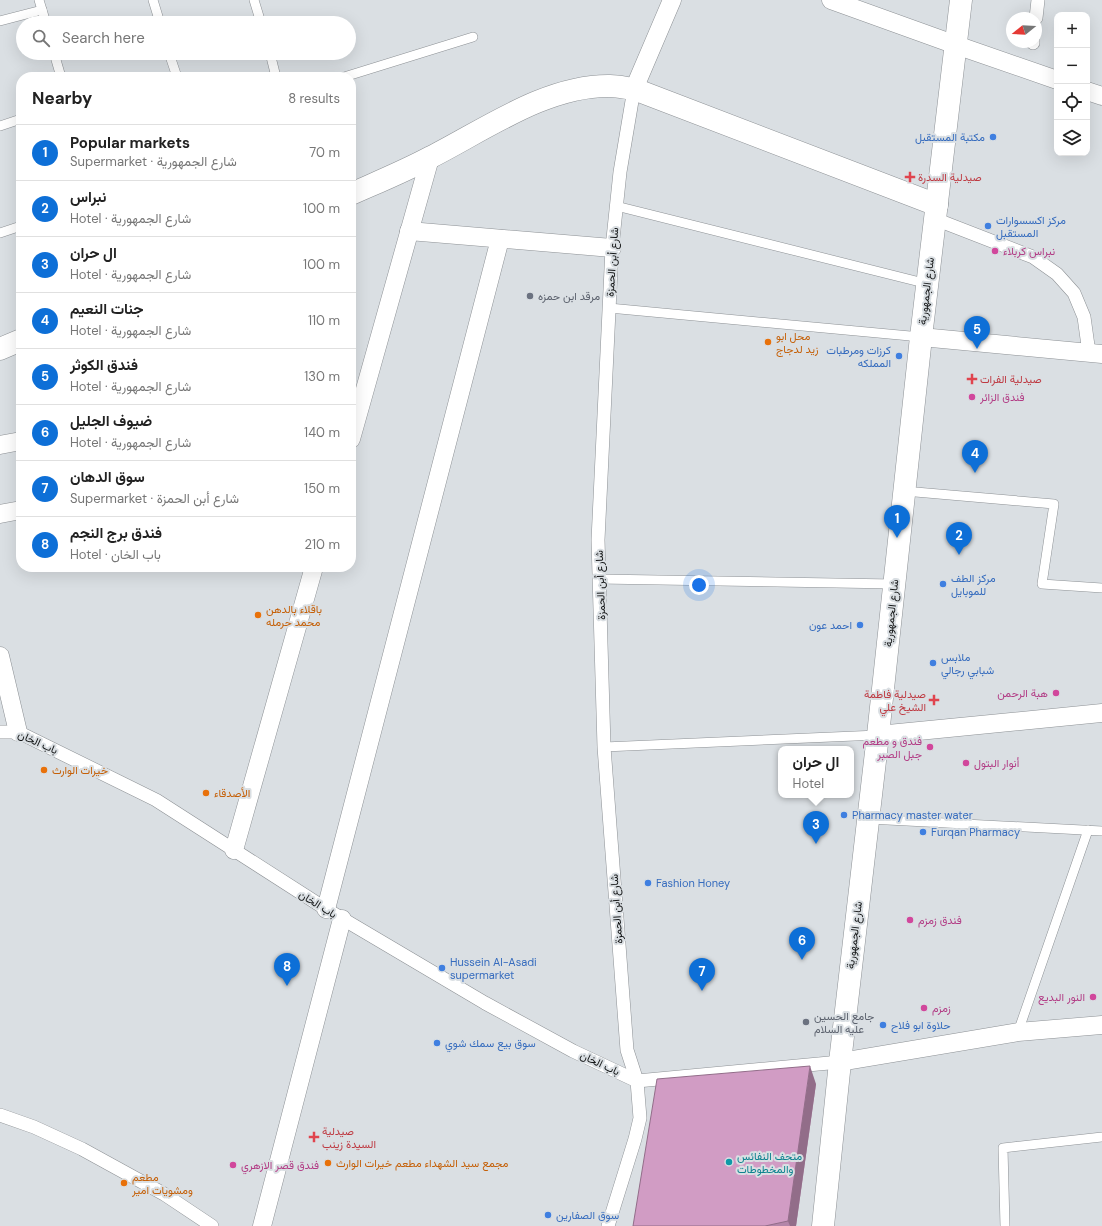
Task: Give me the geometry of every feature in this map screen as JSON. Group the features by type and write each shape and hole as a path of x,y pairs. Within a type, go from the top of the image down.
{"main road":[{"name":"شارع الجمهورية","path":"823,1226 921,337 961,0"},
{"path":"356,192 430,158 543,98 573,89 610,86 634,89 936,212"},
{"path":"0,349 16,342"}],"street":[{"path":"634,89 672,0"},
{"path":"831,0 1054,79"},
{"path":"1037,12 1038,0"},
{"name":"شارع أبن الحمزة","path":"608,1226 640,1118 637,1080 627,1050 604,747 598,540 612,248 620,172 634,89"},
{"path":"1090,92 1102,96"},
{"path":"356,404 358,390 409,231 430,158"},
{"path":"921,337 1096,354 1084,317 1074,293 1057,274 1033,257 936,212"},
{"path":"409,231 612,248"},
{"path":"326,909 500,239"},
{"path":"0,445 16,442"},
{"path":"0,514 16,511"},
{"path":"234,850 313,572"},
{"path":"0,656 18,732"},
{"path":"878,734 1102,713"},
{"name":"باب الخان","path":"0,732 18,732 156,800 342,919 485,1003 573,1051 637,1080"},
{"path":"262,1226 342,919"},
{"path":"637,1080 840,1062 1018,1032 1102,1025"},
{"path":"0,1115 34,1127 82,1149 164,1194 212,1226"}],"lane":[{"path":"39,0 44,16"},
{"path":"153,0 158,16"},
{"path":"254,0 259,16"},
{"path":"19,16 42,10"},
{"path":"0,21 16,17"},
{"path":"356,73 473,37"},
{"path":"56,60 60,72"},
{"path":"171,60 175,72"},
{"path":"272,60 275,72"},
{"path":"0,126 16,121"},
{"path":"616,206 928,284"},
{"path":"0,233 16,228"},
{"path":"609,308 921,337"},
{"path":"904,491 1054,504 1042,584 1102,588"},
{"path":"599,579 894,584"},
{"path":"604,747 878,734"},
{"path":"868,819 1102,831"},
{"path":"1018,1032 1088,830"},
{"path":"1005,1226 1003,1148 1102,1137"}],"building":[{"name":"متحف النفائس والمخطوطات","path":"810,1066 788,1221 765,1226 633,1226 657,1079"}],"place":[{"name":"مكتبة المستقبل","path":"993,137"},
{"name":"صيدلية السدرة","path":"910,177"},
{"name":"مركز اكسسوارات المستقبل","path":"988,226"},
{"name":"نبراس كربلاء","path":"995,251"},
{"name":"مرقد ابن حمزه","path":"530,296"},
{"name":"محل ابو زيد لدجاج","path":"768,342"},
{"name":"فندق الكوثر","path":"977,349"},
{"name":"كرزات ومرطبات المملكه","path":"899,356"},
{"name":"صيدلية الفرات","path":"972,379"},
{"name":"فندق الزائر","path":"972,397"},
{"name":"جنات النعيم","path":"975,473"},
{"name":"Popular markets","path":"897,538"},
{"name":"نبراس","path":"959,555"},
{"name":"مركز الطف للموبايل","path":"943,584"},
{"name":"باقلاء بالدهن محمد حرمله","path":"258,615"},
{"name":"احمد عون","path":"860,625"},
{"name":"ملابس شبابي رجالي","path":"933,663"},
{"name":"هبة الرحمن","path":"1056,693"},
{"name":"صيدلية فاطمة الشيخ علي","path":"934,700"},
{"name":"فندق و مطعم جبل الصبر","path":"930,747"},
{"name":"أنوار البتول","path":"966,763"},
{"name":"خيرات الوارث","path":"44,770"},
{"name":"الأصدقاء","path":"206,793"},
{"name":"Pharmacy master water","path":"844,815"},
{"name":"Furqan Pharmacy","path":"923,832"},
{"name":"ال حران","path":"816,844"},
{"name":"Fashion Honey","path":"648,883"},
{"name":"فندق زمزم","path":"910,920"},
{"name":"ضيوف الجليل","path":"802,960"},
{"name":"Hussein Al-Asadi supermarket","path":"442,968"},
{"name":"فندق برج النجم","path":"287,986"},
{"name":"سوق الدهان","path":"702,991"},
{"name":"النور البديع","path":"1093,997"},
{"name":"زمزم","path":"924,1008"},
{"name":"جامع الحسين عليه السلام","path":"806,1022"},
{"name":"حلاوة ابو فلاح","path":"883,1025"},
{"name":"سوق بيع سمك شوي","path":"437,1043"},
{"name":"صيدلية السيدة زينب","path":"314,1137"},
{"name":"متحف النفائس والمخطوطات","path":"729,1162"},
{"name":"مجمع سيد الشهداء مطعم خيرات الوارث","path":"328,1163"},
{"name":"فندق قصر الازهري","path":"233,1165"},
{"name":"مطعم ومشويات امير","path":"124,1183"},
{"name":"سوق الصفارين","path":"548,1215"}]}
